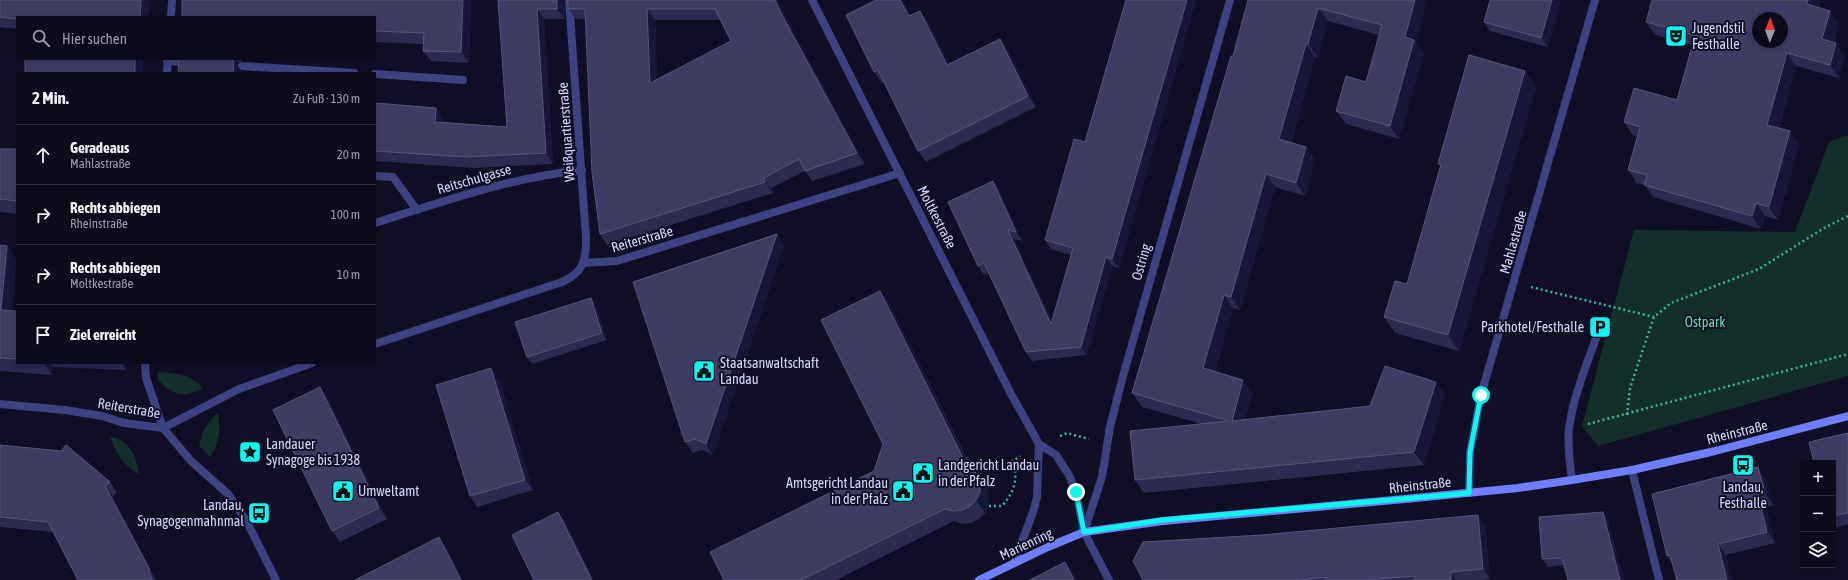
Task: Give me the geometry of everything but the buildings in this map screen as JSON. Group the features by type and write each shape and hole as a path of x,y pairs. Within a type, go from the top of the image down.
{"main road":[{"name":"Rheinstraße","path":"1084,532 1170,520 1469,493 1572,480 1632,470 1715,451 1848,416"},
{"name":"Marienring","path":"979,580 1084,532"}],"street":[{"path":"171,16 172,0"},
{"name":"Weißquartierstraße","path":"568,0 582,170 586,238 584,263"},
{"name":"Moltkestraße","path":"812,0 1011,394 1039,444 1056,455 1070,475 1076,492 1084,532 1109,580"},
{"name":"Ostring","path":"1084,532 1102,477 1107,444 1123,376 1230,0"},
{"name":"Mahlastraße","path":"1469,493 1470,452 1481,395 1515,283 1595,0"},
{"path":"167,72 168,60 187,62"},
{"path":"242,66 338,72"},
{"path":"376,74 463,80"},
{"name":"Reitschulgasse","path":"376,223 500,184 546,174 582,170"},
{"name":"Reiterstraße","path":"584,263 617,262 900,173"},
{"path":"376,176 393,177 417,210"},
{"path":"376,344 562,282 576,274 584,263"},
{"path":"1572,480 1569,451 1569,428 1575,402 1600,327"},
{"path":"145,364 146,378 163,428 191,461 228,494 247,522 276,580"},
{"name":"Reiterstraße","path":"0,404 65,410 102,416 124,423 163,428 239,389 309,364"},
{"path":"1014,563 1033,512 1037,496 1039,444"},
{"path":"1632,470 1659,580"}],"path":[{"path":"1627,415 1630,388 1654,317 1671,303 1759,269 1824,228 1848,216"},
{"path":"1515,283 1654,317"},
{"path":"1569,428 1627,415 1848,354"},
{"path":"989,506 1002,506 1011,495 1016,475 1013,461 1039,444 1067,433 1107,444"}],"green space":[{"name":"Ostpark","path":"1848,135 1848,376 1598,446 1582,426 1634,230 1795,232 1829,142"},
{"path":"158,372 188,377 203,388 190,393 179,394 169,389 158,380"},
{"path":"218,413 219,425 217,442 210,457 199,446 205,428"},
{"path":"110,436 124,443 132,451 139,475 117,454"}],"place":[{"name":"Jugendstil Festhalle","path":"1676,36"},
{"name":"Parkhotel/Festhalle","path":"1600,327"},
{"name":"Staatsanwaltschaft Landau","path":"704,371"},
{"name":"Landauer Synagoge bis 1938","path":"250,452"},
{"name":"Landau, Festhalle","path":"1743,465"},
{"name":"Landgericht Landau in der Pfalz","path":"923,473"},
{"name":"Umweltamt","path":"343,491"},
{"name":"Amtsgericht Landau in der Pfalz","path":"903,491"},
{"name":"Landau, Synagogenmahnmal","path":"259,513"}],"route":[{"path":"1076,492 1084,532 1163,520 1469,493 1470,452 1481,395"}]}
